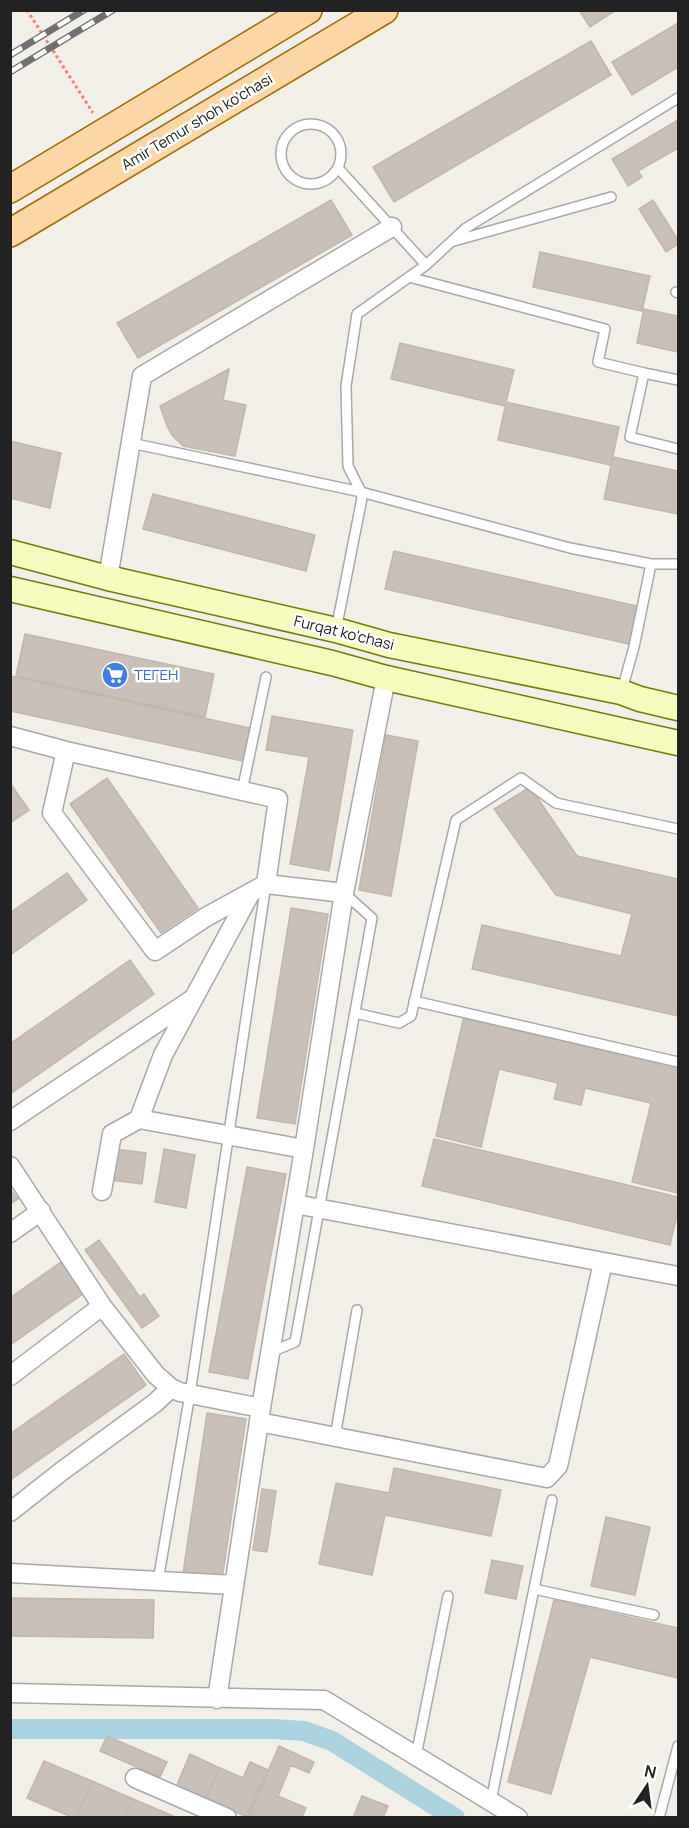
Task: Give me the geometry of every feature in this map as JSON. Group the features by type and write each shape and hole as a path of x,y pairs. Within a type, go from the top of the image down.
{"main road":[{"path":"10,189 308,10"},
{"name":"Amir Temur shoh ko'chasi","path":"10,233 384,10"},
{"name":"Furqat ko'chasi","path":"10,552 108,578 336,630 389,645 621,692 678,708"},
{"path":"10,590 332,663 386,678 678,743"}],"street":[{"path":"108,578 142,376 392,227"},
{"path":"217,1699 344,893 386,678"},
{"path":"10,736 278,799 266,884"},
{"path":"66,751 52,813 156,951 206,917 266,884 344,893"},
{"path":"139,1119 164,1055 250,894"},
{"path":"10,1121 193,998"},
{"path":"102,1191 112,1134 139,1119 304,1149"},
{"path":"10,1166 102,1306 156,1375 171,1388 335,1437 547,1478 558,1466 603,1262"},
{"path":"295,1204 678,1276"},
{"path":"10,1233 41,1211"},
{"path":"10,1376 102,1306"},
{"path":"10,1512 155,1403 171,1388"},
{"path":"10,1573 234,1585"},
{"path":"10,1693 324,1700 518,1818"},
{"path":"135,1778 226,1818"}],"lane":[{"path":"336,630 362,498 348,466 346,386 357,314 426,265 466,228 678,98"},
{"path":"312,124 322,126 337,138 341,158 338,168 324,182 314,185 303,184 286,173 281,164 282,144 294,129 312,124"},
{"path":"338,168 426,265"},
{"path":"452,242 611,197"},
{"path":"410,277 605,329 598,362 678,380"},
{"path":"644,373 630,437 678,449"},
{"path":"130,442 361,492 570,548 651,564 678,564"},
{"path":"621,692 634,646 651,564"},
{"path":"242,791 266,677"},
{"path":"355,1013 399,1023 411,1016 456,820 521,778 556,803 678,829"},
{"path":"158,1581 190,1394 266,884"},
{"path":"271,1352 295,1342 372,918 344,893"},
{"path":"414,1001 678,1062"},
{"path":"335,1437 357,1310"},
{"path":"491,1802 552,1500"},
{"path":"534,1589 654,1614"},
{"path":"416,1756 448,1596"},
{"path":"659,1818 678,1746"}],"path":[{"path":"27,10 105,132"}],"building":[{"path":"579,10 616,10 590,27"},
{"path":"678,23 678,67 632,95 612,62"},
{"path":"591,41 611,75 394,202 373,167"},
{"path":"678,120 678,148 638,171 642,177 628,186 612,159"},
{"path":"331,200 352,235 138,358 117,323"},
{"path":"653,200 678,240 678,244 666,252 639,209"},
{"path":"540,252 650,276 642,311 533,287"},
{"path":"644,309 678,316 678,352 637,343"},
{"path":"400,343 514,370 505,406 391,379"},
{"path":"229,369 223,400 246,405 235,456 183,446 172,435 160,406"},
{"path":"506,402 619,427 611,465 498,440"},
{"path":"10,441 61,453 50,508 10,498"},
{"path":"613,457 678,471 678,514 604,499"},
{"path":"153,494 315,535 306,571 143,529"},
{"path":"394,551 637,606 629,644 385,589"},
{"name":"ТЕГЕН","path":"25,634 214,674 205,717 16,676"},
{"path":"10,676 250,728 243,761 10,711"},
{"path":"272,716 353,730 329,871 290,864 309,757 266,750"},
{"path":"386,735 418,741 391,896 359,890"},
{"path":"107,778 198,908 161,933 70,804"},
{"path":"10,783 29,810 10,823"},
{"path":"530,787 577,856 678,879 678,1016 472,969 482,925 621,956 632,914 556,895 494,809"},
{"path":"67,873 87,900 10,955 10,913"},
{"path":"291,908 328,914 295,1124 257,1118"},
{"path":"130,960 154,994 10,1094 10,1044"},
{"path":"465,1012 678,1062 678,1193 632,1182 651,1103 585,1088 581,1105 554,1099 558,1083 499,1069 481,1147 436,1136"},
{"path":"434,1139 678,1197 678,1211 670,1245 422,1186"},
{"path":"114,1149 146,1153 142,1184 110,1180"},
{"path":"164,1149 195,1155 186,1208 155,1202"},
{"path":"247,1167 286,1174 248,1379 209,1372"},
{"path":"10,1189 18,1199 10,1204"},
{"path":"99,1240 140,1297 144,1294 159,1316 142,1328 85,1250"},
{"path":"61,1262 84,1293 10,1345 10,1298"},
{"path":"124,1354 146,1385 10,1480 10,1434"},
{"path":"207,1413 246,1419 222,1579 183,1573"},
{"path":"394,1468 501,1490 491,1536 385,1515 372,1575 319,1564 336,1483 389,1493"},
{"path":"262,1489 276,1491 267,1552 253,1550"},
{"path":"606,1517 650,1527 635,1595 591,1586"},
{"path":"492,1560 523,1566 516,1599 485,1593"},
{"path":"10,1598 154,1600 153,1638 10,1636"},
{"path":"554,1600 678,1628 678,1678 590,1657 551,1794 508,1782"},
{"path":"107,1736 167,1762 160,1777 100,1751"},
{"path":"279,1746 314,1762 309,1773 291,1765 278,1796 306,1808 302,1818 255,1818 249,1815"},
{"path":"190,1754 220,1768 205,1800 176,1787"},
{"path":"44,1761 92,1781 77,1818 66,1818 67,1815 27,1798"},
{"path":"250,1762 268,1770 247,1817 206,1799 220,1768 243,1778"},
{"path":"92,1781 133,1799 125,1818 77,1818"},
{"path":"362,1796 388,1806 383,1818 353,1818"},
{"path":"133,1799 178,1818 125,1818"}],"waterway":[{"path":"10,1729 304,1731 332,1741 455,1818"}],"railway":[{"path":"10,55 84,10"},
{"path":"10,72 113,10"}],"place":[{"name":"ТЕГЕН","path":"115,675"}]}
